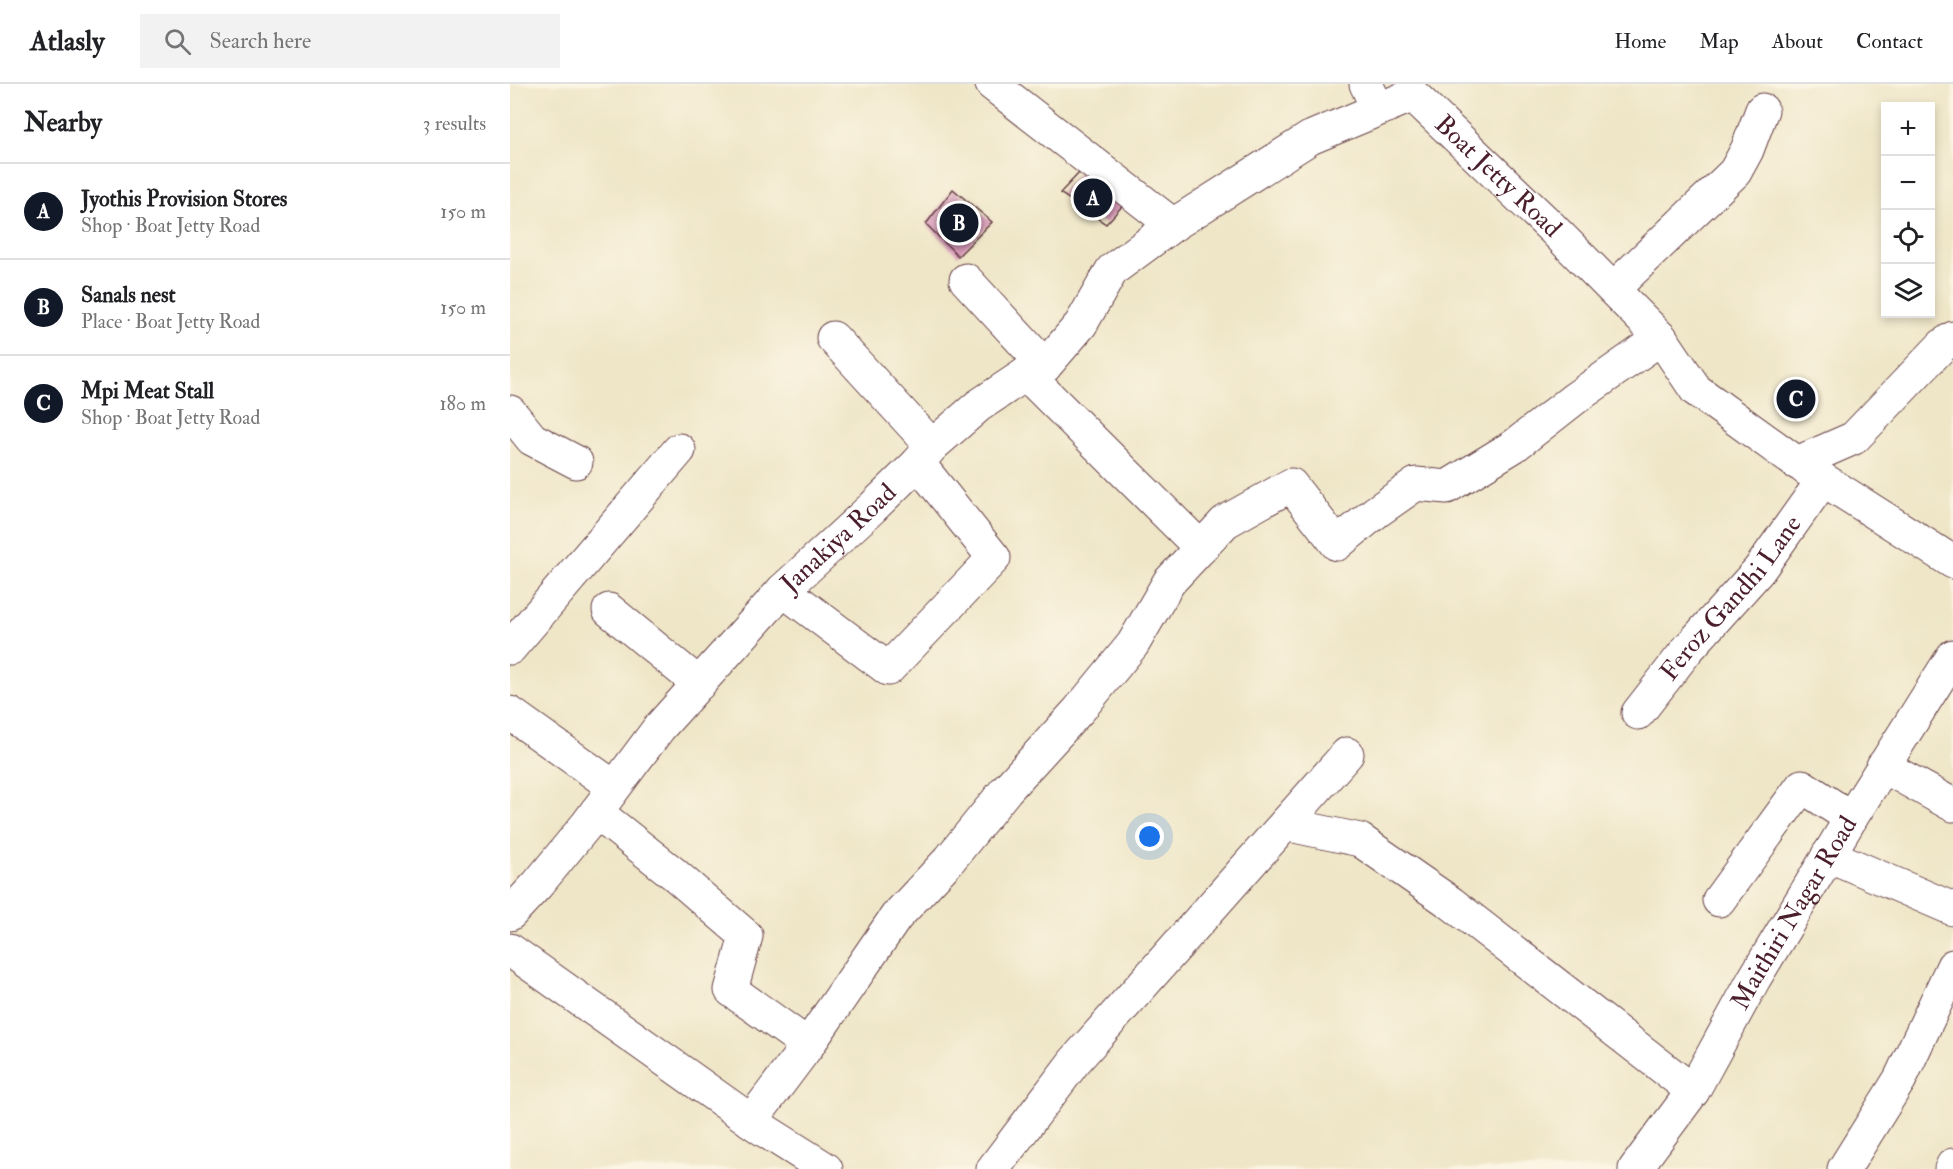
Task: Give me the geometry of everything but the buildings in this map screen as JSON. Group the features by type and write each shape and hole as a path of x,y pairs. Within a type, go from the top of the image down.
{"street":[{"path":"993,84 1173,225"},
{"name":"Boat Jetty Road","path":"1173,225 1372,97 1413,95 1552,228 1661,338 1696,390 1810,471 1953,562"},
{"path":"1613,289 1735,172 1747,150 1762,110"},
{"name":"Janakiya Road","path":"510,914 537,885 659,728 783,590 978,406 1036,370 1081,324 1112,270 1173,225"},
{"path":"966,280 1036,370 1201,548"},
{"path":"783,590 888,669 994,558 925,454 833,338"},
{"path":"751,1121 808,1045 896,917 950,859 1006,790 1079,710 1133,644 1169,582 1225,522 1291,485 1338,544 1376,512 1416,484 1447,487 1515,446 1574,399 1661,338"},
{"path":"1810,471 1854,438 1943,345 1953,338"},
{"path":"510,412 532,439 576,462"},
{"path":"510,648 679,450"},
{"name":"Feroz Gandhi Lane","path":"1638,713 1687,650 1759,570 1810,471"},
{"path":"609,610 699,684"},
{"name":"Maithiri Nagar Road","path":"1635,1169 1693,1091 1754,979 1828,855 1953,656"},
{"path":"510,713 605,800 673,873 746,936 731,990 808,1045"},
{"path":"1004,1165 1074,1062 1347,754"},
{"path":"1883,766 1953,806"},
{"path":"1719,900 1802,786 1851,818"},
{"path":"1285,824 1360,840 1451,903 1693,1091"},
{"path":"1828,855 1953,909"},
{"path":"510,950 751,1121 826,1169"},
{"path":"1844,1169 1900,1079 1953,966"},
{"path":"1951,1169 1953,1165"}],"place":[{"name":"Jyothis Provision Stores","path":"1093,198"},
{"name":"Sanals nest","path":"959,223"},
{"name":"Mpi Meat Stall","path":"1796,399"}]}
